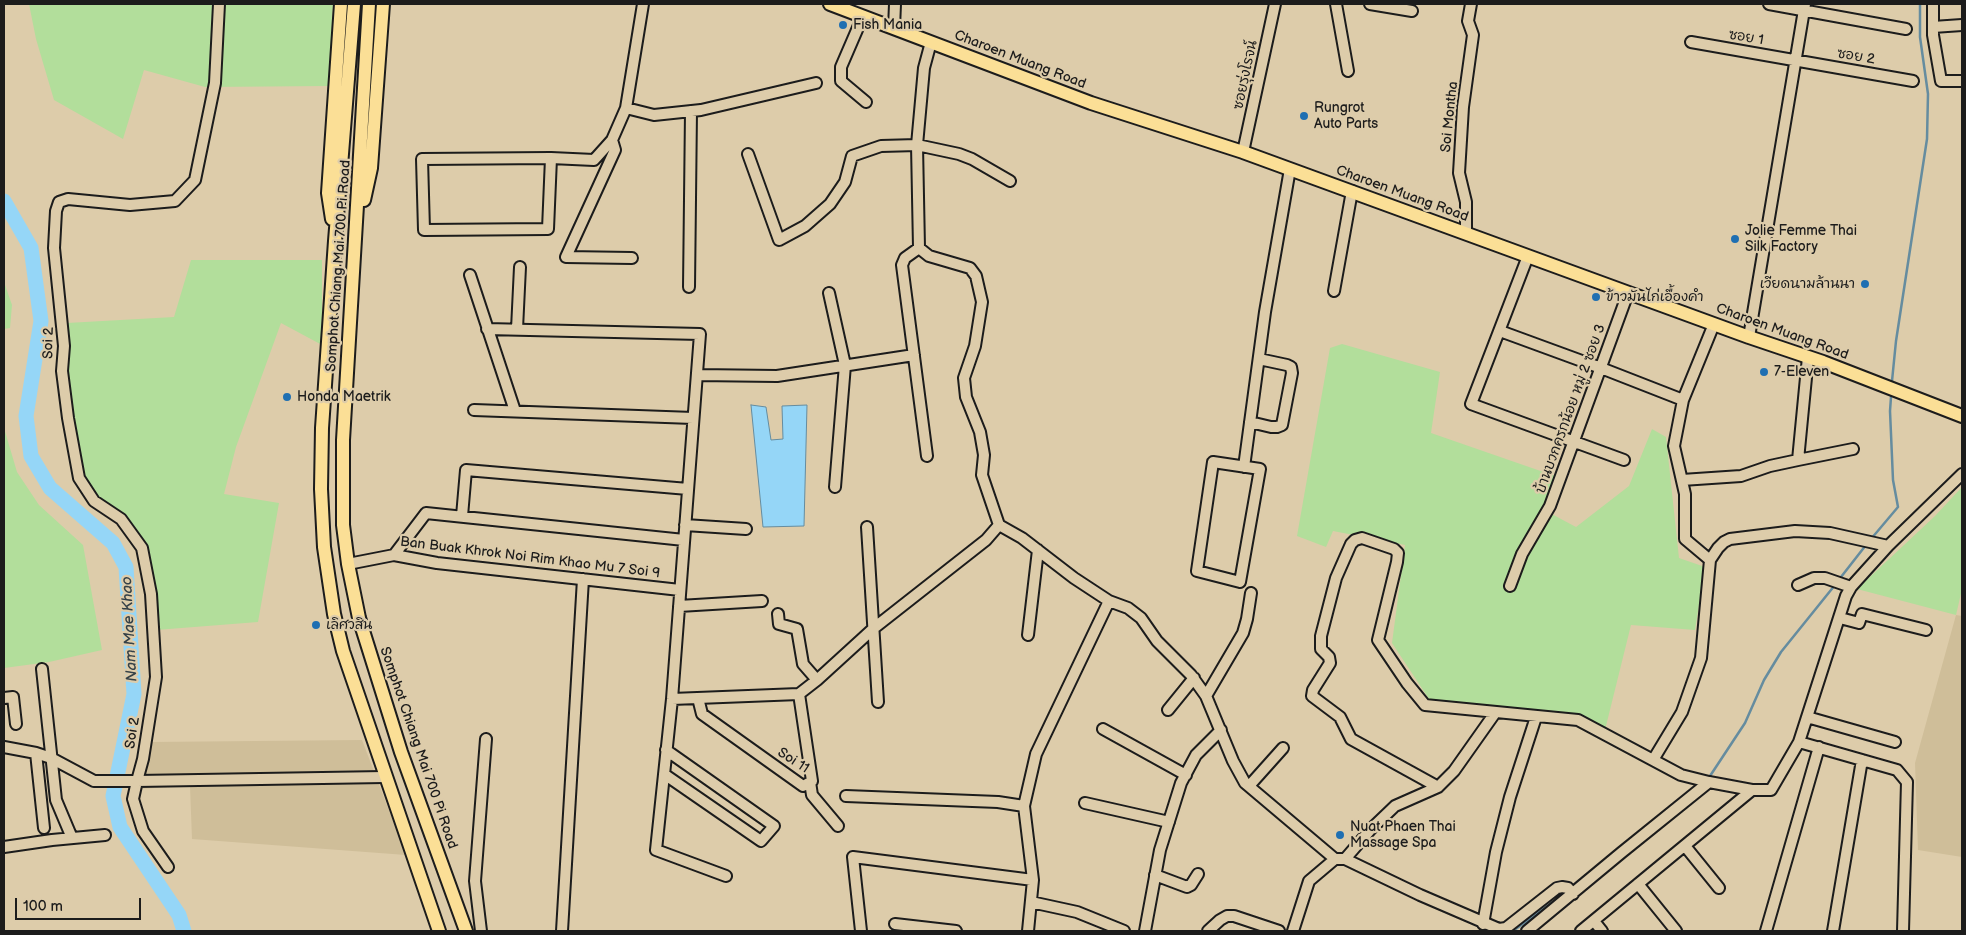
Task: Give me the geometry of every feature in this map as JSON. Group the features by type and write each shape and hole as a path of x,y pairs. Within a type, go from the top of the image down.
{"main road":[{"path":"335,241 328,193 341,4"},
{"name":"Somphot Chiang Mai 700 Pi Road","path":"354,4 322,428 321,489 324,547 334,614 343,651 384,777 439,931"},
{"name":"Somphot Chiang Mai 700 Pi Road","path":"369,4 343,440 342,525 359,618 402,752 466,931"},
{"path":"355,242 371,168 383,4"},
{"name":"Charoen Muang Road","path":"830,4 1091,103 1243,152 1352,191 1808,357 1962,416"}],"street":[{"name":"Soi 2","path":"133,781 143,760 156,677 151,594 142,548 121,519 94,500 79,478 62,371 64,346 54,248 56,211 59,202 68,199 130,205 175,200 195,180 215,83 219,4"},
{"path":"551,158 548,229 424,230 422,159 551,158 594,160 612,140 626,108 644,4"},
{"path":"894,28 895,4"},
{"name":"ซอยรุ่งโรจน์","path":"1243,152 1275,4"},
{"path":"1336,4 1348,71"},
{"path":"1370,4 1412,11"},
{"name":"Soi Montha","path":"1466,233 1466,202 1459,173 1463,107 1473,35 1468,21 1471,4"},
{"path":"1769,4 1804,7 1906,29"},
{"path":"1933,4 1933,27 1941,81 1962,81"},
{"path":"1749,337 1804,7"},
{"path":"863,16 841,67 841,81 866,102"},
{"path":"1933,27 1962,25"},
{"path":"919,248 917,145 924,68 931,42"},
{"name":"ซอย 1","path":"1691,42 1795,60"},
{"name":"ซอย 2","path":"1795,60 1913,80"},
{"path":"626,108 654,115 691,112 816,83"},
{"path":"689,287 691,112"},
{"path":"612,140 616,150 566,257 632,258"},
{"path":"748,154 779,240 805,226 830,204 845,182 852,156 881,146 917,145 959,154 972,159 1010,182"},
{"path":"1244,467 1259,359 1290,169"},
{"path":"1334,291 1352,191"},
{"path":"919,248 905,258 902,265 927,456"},
{"path":"919,248 929,256 970,268 976,276 982,302 975,346 964,378 966,397 980,432 984,455 982,475 999,525 1038,550 1074,578 1109,600 1128,608 1141,618 1157,641 1194,678 1206,696 1233,761 1245,783 1340,859 1498,929 1506,928 1557,888 1568,888 1572,894"},
{"path":"1528,256 1471,404 1624,460"},
{"path":"517,330 520,267"},
{"path":"470,275 515,411"},
{"path":"829,292 845,365 836,486"},
{"name":"บ้านบวกครกน้อย หมู่ 2 ซอย 3","path":"1510,586 1522,554 1550,506 1628,293"},
{"path":"1710,560 1685,539 1685,494 1674,446 1683,400 1714,324"},
{"path":"487,329 700,334 672,699 656,850 726,876"},
{"path":"1500,331 1683,400"},
{"path":"697,375 777,376 914,355"},
{"path":"1798,460 1808,357"},
{"path":"1250,422 1270,427 1282,425 1292,373 1291,367 1287,365 1259,359"},
{"path":"474,410 693,418"},
{"path":"1682,480 1740,476 1770,466 1853,449"},
{"path":"1213,462 1244,467 1260,469 1240,582 1197,571 1213,462"},
{"path":"462,516 466,470 688,489"},
{"path":"1438,787 1352,739 1340,717 1312,696 1313,690 1330,663 1329,657 1320,646 1321,636 1336,578 1350,544 1355,540 1362,538 1398,552 1378,640 1425,704 1495,713 1578,720 1681,775 1752,790 1771,790 1800,742 1851,587 1888,546 1962,474"},
{"path":"394,555 426,513 684,540"},
{"path":"685,525 746,528"},
{"path":"672,699 799,694 874,628 986,540 999,525"},
{"path":"867,527 878,702"},
{"path":"1653,760 1682,712 1701,658 1710,560 1724,542 1742,537 1795,531 1830,533 1888,546"},
{"path":"1028,635 1038,550"},
{"name":"Ban Buak Khrok Noi Rim Khao Mu 7 Soi 9","path":"348,564 394,555 436,563 680,590"},
{"path":"1798,585 1814,578 1825,578 1851,587"},
{"path":"562,931 583,579"},
{"path":"1206,696 1243,633 1247,619 1250,593"},
{"path":"1028,931 1033,880 1024,806 1036,754 1109,600"},
{"path":"679,606 762,601"},
{"path":"778,614 779,624 797,629 803,664 817,680"},
{"path":"1840,618 1859,623 1862,614 1926,630"},
{"path":"42,669 56,800 72,838"},
{"path":"1168,710 1194,678"},
{"name":"Soi 11","path":"698,698 702,714 804,786 812,781 799,694"},
{"path":"4,698 13,697 16,724"},
{"path":"1293,931 1309,881 1340,859 1395,806 1438,787 1454,771 1495,713"},
{"path":"1484,924 1496,852 1510,797 1536,717"},
{"path":"1807,717 1895,742"},
{"path":"1103,729 1186,775"},
{"path":"1145,931 1160,850 1186,775 1196,755 1220,730"},
{"path":"481,931 475,881 486,739"},
{"path":"1800,742 1897,770 1907,782 1903,931"},
{"path":"4,747 36,752 94,781 384,777"},
{"path":"1766,931 1819,747"},
{"path":"1250,786 1283,748"},
{"path":"664,774 761,841 774,826 666,750"},
{"path":"36,752 44,828"},
{"path":"1833,931 1862,760"},
{"path":"133,781 133,799 143,831 168,867"},
{"path":"810,782 812,795 838,826"},
{"path":"1528,931 1710,782"},
{"path":"1580,931 1752,790"},
{"path":"846,796 998,802 1024,806"},
{"path":"1085,803 1169,822"},
{"path":"4,847 105,835"},
{"path":"1685,846 1719,888"},
{"path":"861,931 853,857 1033,880"},
{"path":"1155,875 1187,887 1191,885 1198,874"},
{"path":"1638,884 1676,931"},
{"path":"1031,902 1076,912 1124,931"},
{"path":"1208,931 1220,920 1227,916 1234,916 1279,931"},
{"path":"1594,921 1602,931"},
{"path":"895,924 956,931"}],"shaded area":[{"path":"1956,615 1962,616 1962,857 1918,850 1915,763"},
{"path":"362,740 406,855 192,839 190,786 139,789 151,742"}],"green space":[{"path":"29,4 333,4 329,86 205,87 144,70 123,139 54,100 36,39"},
{"path":"191,260 322,260 322,345 281,323 236,447 224,494 279,503 258,622 156,630 147,551 95,496 83,476 66,372 67,323 174,317"},
{"path":"4,282 12,305 10,328 4,329"},
{"path":"1342,344 1440,372 1431,433 1555,476 1546,511 1576,527 1629,486 1652,429 1666,437 1679,558 1705,567 1695,630 1631,625 1605,730 1569,714 1429,699 1392,643 1405,545 1333,531 1326,547 1297,536 1330,348"},
{"path":"4,428 17,472 39,505 83,545 102,650 49,662 4,668"},
{"path":"1962,487 1962,589 1956,615 1857,589 1935,516"}],"water":[{"path":"751,405 766,407 771,440 783,439 782,406 807,405 804,526 763,527"}],"waterway":[{"path":"1892,381 1896,341 1927,139 1928,94 1920,37 1920,4"},
{"name":"Nam Mae Khao","path":"4,201 31,248 41,321 26,416 31,456 50,488 113,543 126,567 134,694 113,796 120,827 179,915 184,931"},
{"path":"1871,539 1898,507 1893,480 1891,397"},
{"path":"1841,577 1866,545"},
{"path":"1710,776 1745,723 1764,680 1781,652 1835,585"},
{"path":"1513,931 1561,896"}],"place":[{"name":"Fish Mania","path":"843,25"},
{"name":"Rungrot Auto Parts","path":"1304,116"},
{"name":"Jolie Femme Thai Silk Factory","path":"1735,239"},
{"name":"เวียดนามล้านนา","path":"1865,284"},
{"name":"ข้าวมันไก่เอื้องคํา","path":"1596,297"},
{"name":"7-Eleven","path":"1764,372"},
{"name":"Honda Maetrik","path":"287,397"},
{"name":"เลิศวสิน","path":"316,625"},
{"name":"Nuat Phaen Thai Massage Spa","path":"1340,835"}]}
